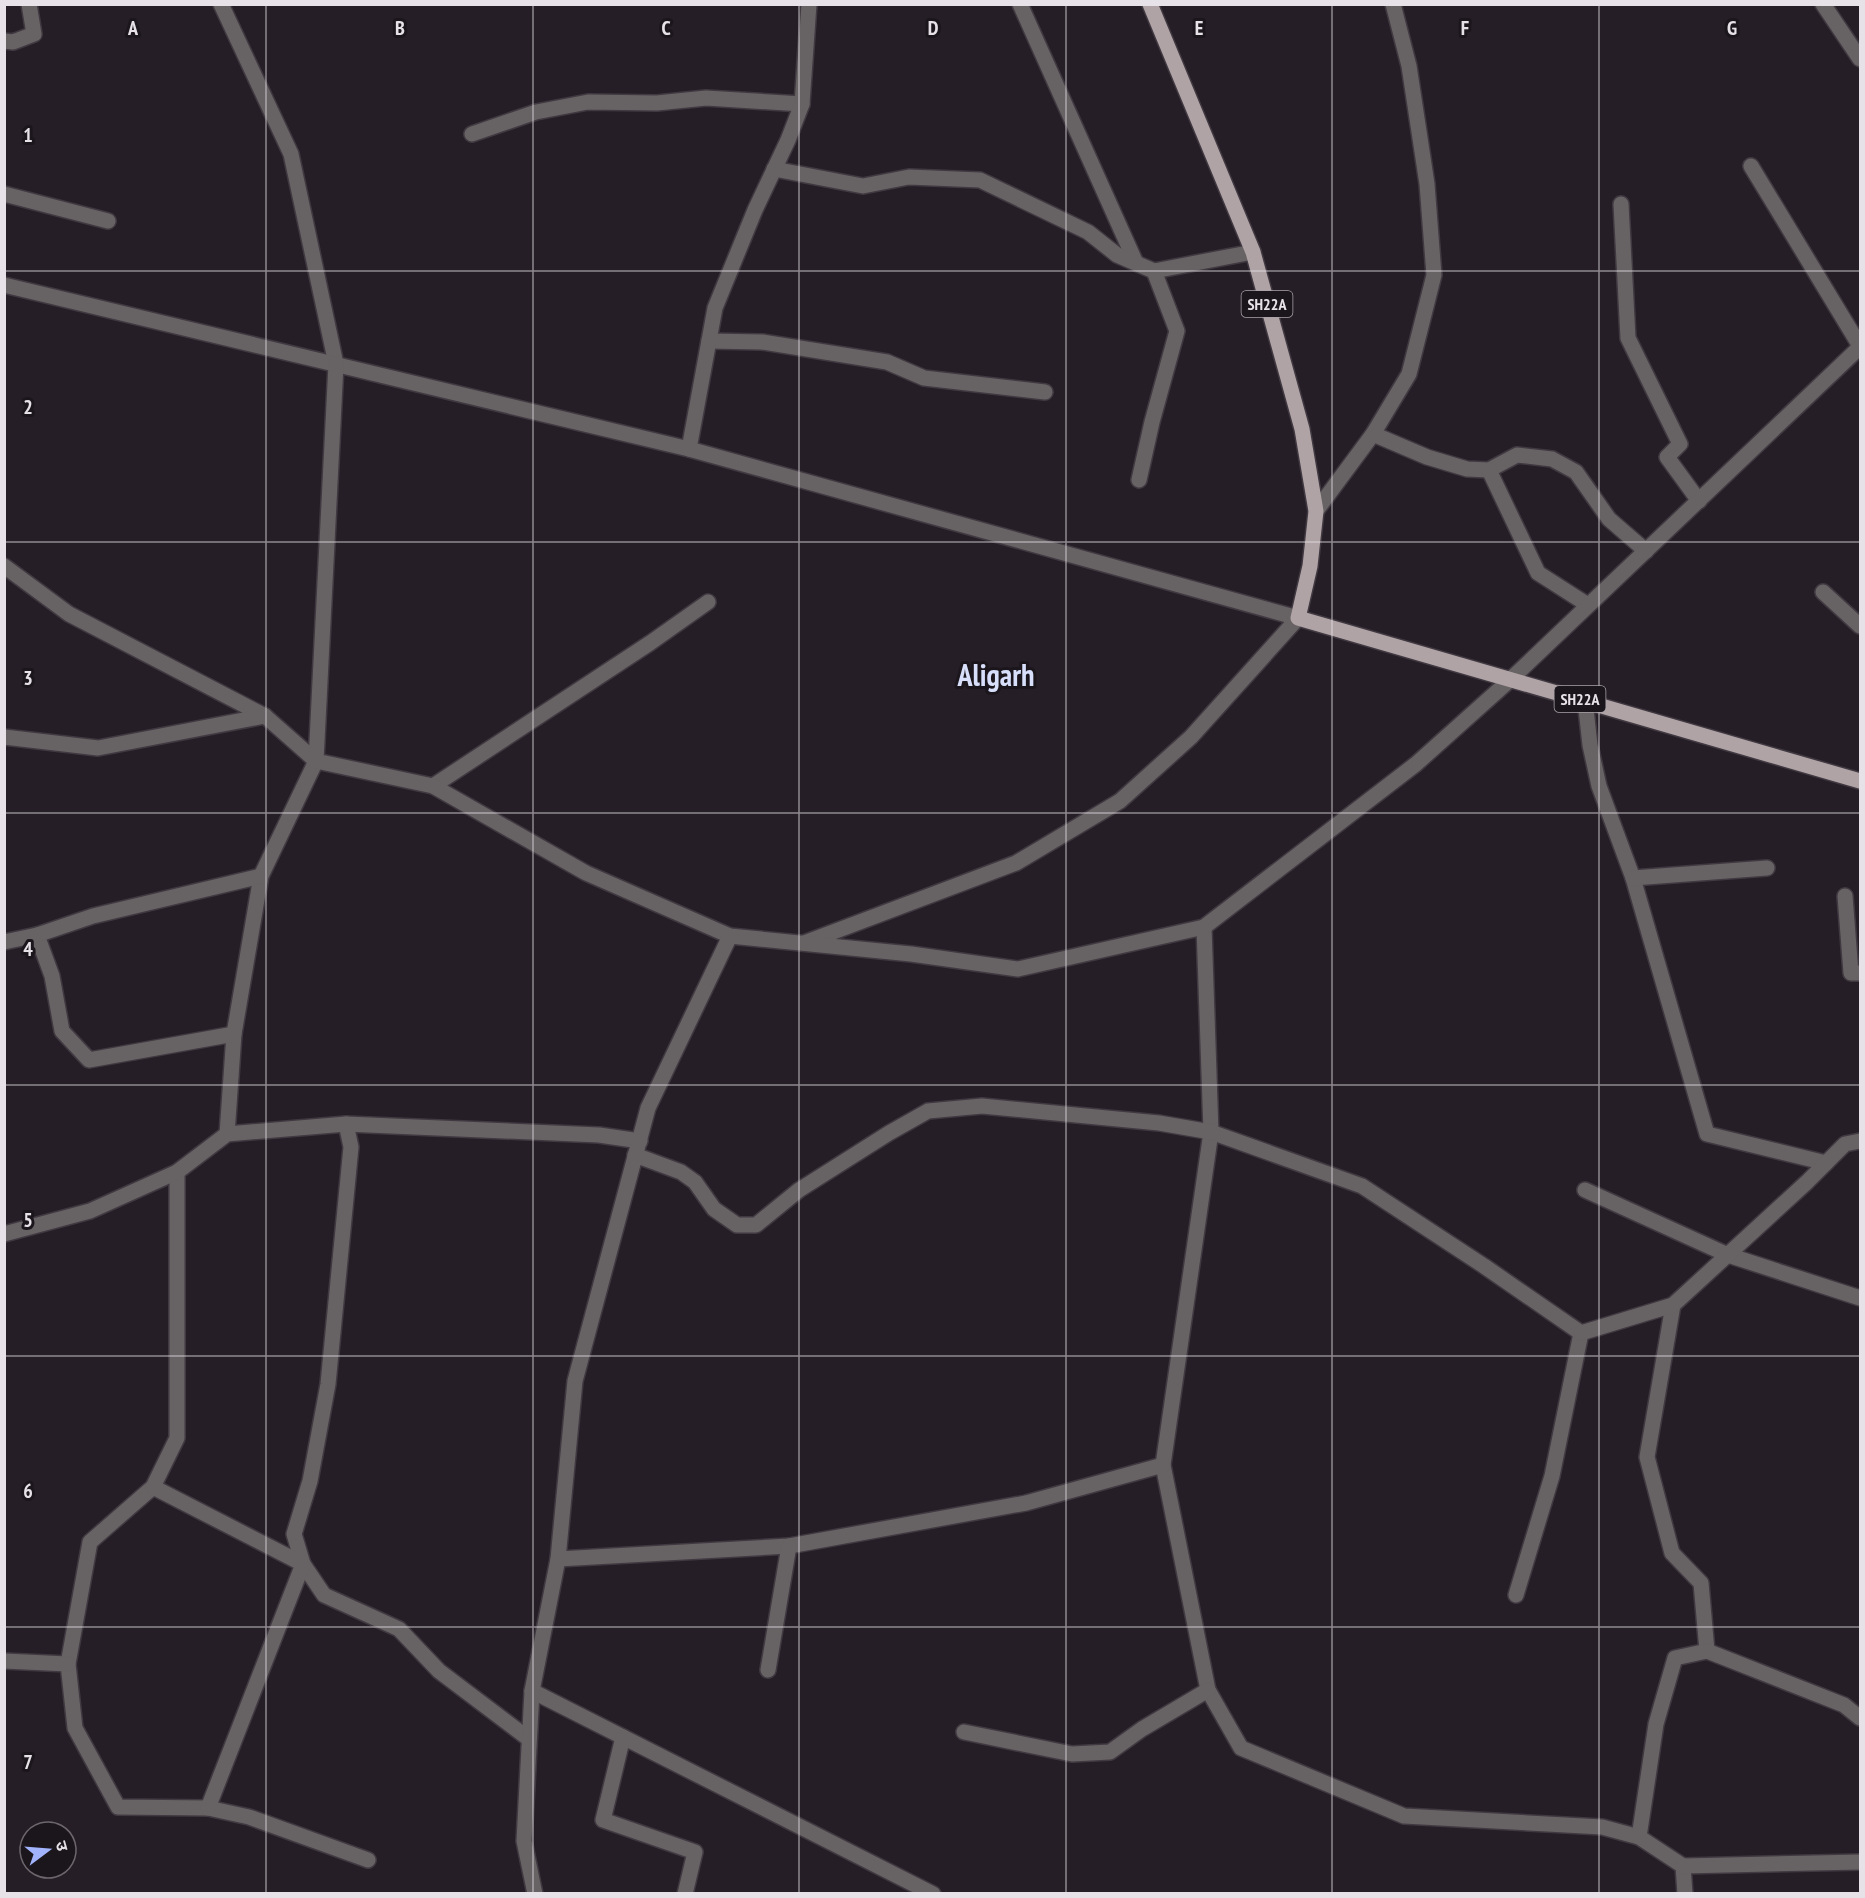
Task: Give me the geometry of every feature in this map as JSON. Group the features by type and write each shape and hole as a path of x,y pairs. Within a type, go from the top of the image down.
{"main road":[{"name":"SH22A","path":"1150,4 1253,252 1302,429 1316,512 1310,566 1298,618 1860,781"}],"street":[{"path":"4,41 13,42 34,34 29,4"},
{"path":"221,4 291,154 336,364 316,761 261,876 234,1034 227,1134"},
{"path":"689,449 715,308 802,104 810,4"},
{"path":"1020,4 1136,263"},
{"path":"1316,512 1373,434 1409,374 1434,275 1427,184 1409,66 1393,4"},
{"path":"1823,4 1860,59"},
{"path":"472,134 536,112 588,102 657,103 706,98 802,104"},
{"path":"4,566 69,614 265,716 316,761 433,786 586,873 730,936 911,954 1018,969 1204,927 1416,764 1511,679 1860,346 1751,166"},
{"path":"774,170 863,186 909,177 980,180 1088,231 1117,255 1154,271 1253,252"},
{"path":"4,194 108,221"},
{"path":"1621,204 1628,338 1680,444 1667,458 1699,501"},
{"path":"1138,480 1177,331 1154,271"},
{"path":"4,285 689,449 1298,618 1191,737 1120,801 1016,863 804,943"},
{"path":"710,341 762,342 887,362 924,378 1045,392"},
{"path":"1373,434 1427,457 1467,469 1489,470 1517,455 1552,459 1576,472 1610,519 1646,551"},
{"path":"1489,470 1538,573 1588,605"},
{"path":"1823,592 1860,626"},
{"path":"433,786 650,643 708,602"},
{"path":"1585,700 1590,745 1599,786 1633,878 1707,1134 1826,1163"},
{"path":"4,737 98,748 265,716"},
{"path":"1633,878 1767,868"},
{"path":"4,942 37,935 93,916 261,876"},
{"path":"1845,896 1851,973 1860,972"},
{"path":"1204,927 1211,1132 1163,1466 1208,1690 1241,1748 1404,1816 1602,1827 1639,1837 1683,1866 1860,1862"},
{"path":"37,935 52,976 62,1031 89,1060 234,1034"},
{"path":"535,1893 524,1841 532,1691 558,1559 575,1381 648,1108 730,936"},
{"path":"4,1234 90,1211 177,1172 227,1134 346,1124 599,1135 638,1148 681,1172 695,1182 714,1209 737,1226 756,1225 799,1190 928,1111 982,1106 1159,1123 1211,1132 1362,1186 1581,1333"},
{"path":"346,1124 351,1147 328,1384 310,1481 294,1534 303,1564 324,1594 399,1629 439,1671 529,1739"},
{"path":"1581,1333 1673,1305 1845,1144 1860,1141"},
{"path":"177,1172 177,1438 153,1488 90,1542 68,1664 75,1728 118,1807 208,1808 249,1817 368,1860"},
{"path":"1584,1190 1728,1255 1860,1298"},
{"path":"1673,1305 1647,1457 1672,1552 1701,1582 1707,1651"},
{"path":"1516,1594 1552,1476 1581,1333"},
{"path":"558,1559 789,1546 1026,1503 1163,1466"},
{"path":"153,1488 303,1564"},
{"path":"768,1670 789,1546"},
{"path":"208,1808 303,1564"},
{"path":"1639,1837 1656,1724 1674,1658 1707,1651 1844,1705 1860,1718"},
{"path":"4,1661 68,1664"},
{"path":"963,1732 1072,1754 1110,1752 1142,1729 1208,1690"},
{"path":"532,1691 933,1893"},
{"path":"623,1737 603,1820 695,1852 685,1893"},
{"path":"1683,1866 1685,1893"}],"district":[{"name":"Aligarh","path":"996,674"}]}
